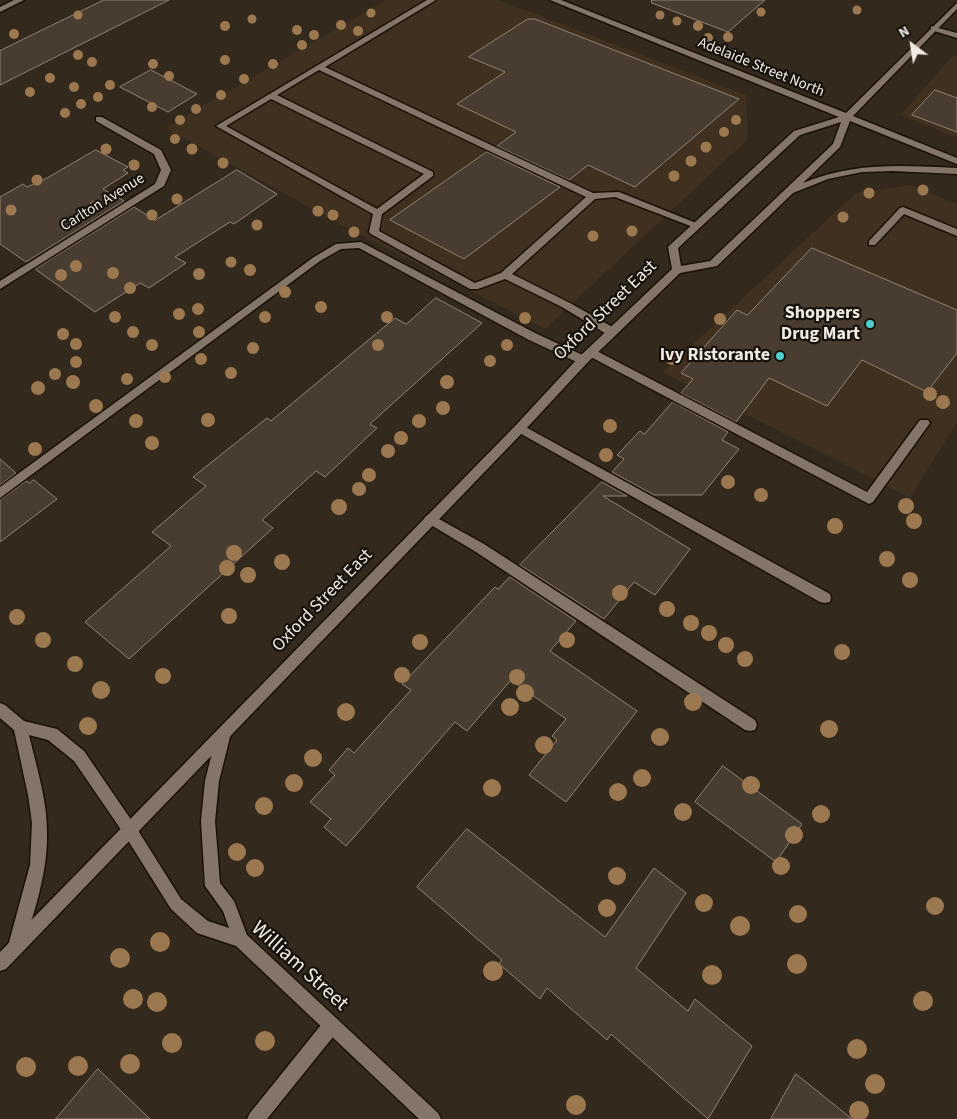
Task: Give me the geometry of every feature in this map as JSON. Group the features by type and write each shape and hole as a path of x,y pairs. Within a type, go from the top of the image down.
{"main road":[{"path":"0,10 20,0"},
{"path":"378,213 220,126 432,0"},
{"name":"Adelaide Street North","path":"554,0 957,161"},
{"name":"Oxford Street East","path":"0,963 520,428 587,356 677,270 713,264 837,146 847,117 957,4"},
{"path":"934,28 957,36"},
{"path":"319,67 592,196 616,194 696,226"},
{"path":"272,96 430,174 378,213 374,232 474,287 505,275 592,196"},
{"name":"Oxford Street East","path":"677,270 673,247 797,133 847,117"},
{"name":"Carlton Avenue","path":"0,286 159,186 166,170 158,152 99,119"},
{"path":"789,192 827,176 874,168 899,167 957,171"},
{"path":"872,243 903,210 957,233"},
{"path":"0,493 317,259 339,246 361,245 533,337 587,356 869,499 924,423"},
{"path":"505,275 566,305 612,332"},
{"path":"520,428 825,598"},
{"path":"430,519 480,548 750,725"},
{"name":"William Street","path":"0,709 20,727 52,734 79,756 129,829 176,904 203,927 241,940 432,1119"},
{"path":"16,946 36,876 40,837 36,797 20,727"},
{"path":"224,733 212,781 208,821 213,886 229,906 241,940"},
{"path":"256,1119 331,1026"}],"shaded area":[{"path":"386,0 499,0 746,95 748,139 545,329 347,228 165,128"},
{"path":"953,55 957,56 957,138 901,115"},
{"path":"911,185 957,204 957,422 910,498 663,372 856,193"}],"building":[{"path":"104,0 169,0 0,85 0,51"},
{"path":"652,0 765,0 728,32 652,3"},
{"path":"528,19 535,19 739,99 635,187 588,165 569,180 497,146 516,132 457,104 505,72 469,57"},
{"path":"151,70 197,94 168,112 120,87"},
{"path":"935,90 957,98 957,132 912,115"},
{"path":"96,150 128,167 123,170 128,173 103,189 124,201 26,262 0,244 0,197 23,184 27,187 47,178"},
{"path":"487,152 560,187 464,259 390,220"},
{"path":"237,170 277,194 234,224 230,222 175,257 186,263 149,288 140,283 95,312 35,269 134,207 155,220"},
{"path":"812,248 957,310 957,353 927,392 862,360 827,406 769,378 736,422 681,393 693,379 681,373 737,310 747,315"},
{"path":"436,298 482,323 370,424 377,428 325,477 316,471 262,520 273,528 129,659 85,622 171,546 152,532 206,486 193,477 267,418 271,421 395,318 406,324"},
{"path":"673,402 728,432 722,440 739,449 702,495 654,495 612,472 624,459 617,455 640,431 644,434"},
{"path":"0,459 16,473 0,485"},
{"path":"34,480 57,499 0,542 0,500 26,481 29,483"},
{"path":"602,482 627,496 603,496 690,549 655,595 634,582 604,619 520,565"},
{"path":"510,577 576,621 550,651 637,711 566,802 529,775 557,740 552,736 566,719 511,680 467,731 455,722 346,846 324,827 331,819 310,802 335,775 329,770 348,748 354,753 411,690 402,684 495,587 498,589"},
{"path":"723,766 802,824 776,862 695,802"},
{"path":"467,829 605,937 654,868 686,893 636,968 688,1011 695,999 752,1046 708,1119 611,1034 607,1040 547,988 540,999 499,964 502,960 417,887"},
{"path":"98,1069 150,1119 56,1119"},
{"path":"796,1074 852,1119 771,1119"}],"place":[{"name":"Shoppers Drug Mart","path":"870,324"},
{"name":"Ivy Ristorante","path":"780,356"}]}
